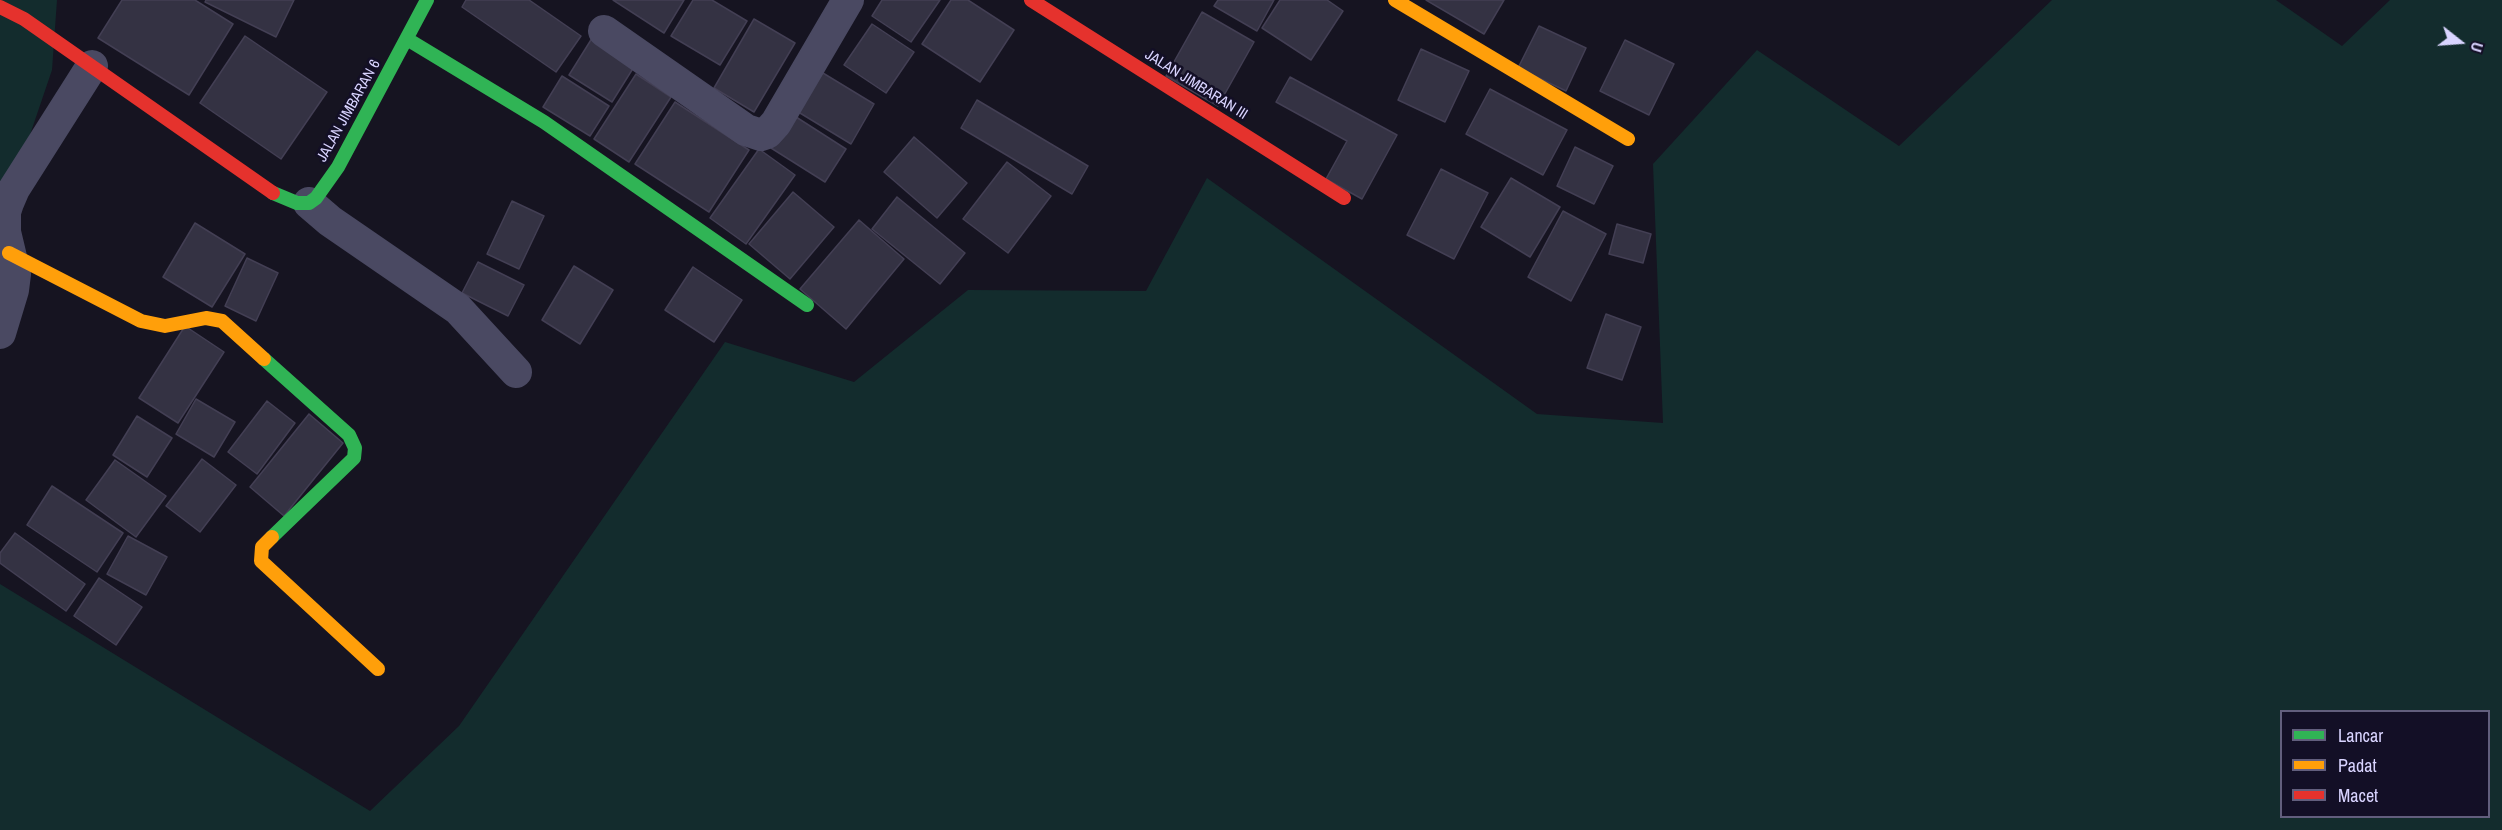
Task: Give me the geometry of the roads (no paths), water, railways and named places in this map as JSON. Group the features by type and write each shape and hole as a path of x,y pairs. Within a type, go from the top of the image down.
{"street":[{"name":"JALAN JIMBARAN 6","path":"309,202 316,198 338,167 427,0"},
{"path":"604,31 746,130 760,135 767,133 776,123 848,0"},
{"name":"JALAN JIMBARAN III","path":"1031,0 1344,198"},
{"path":"1395,0 1629,139"},
{"path":"0,7 24,20 92,66 276,195 297,203 309,202 330,221 458,309 516,372"},
{"path":"407,39 544,122 807,305"},
{"path":"0,333 15,274 4,221 11,196 92,66"},
{"path":"9,253 141,321 159,326 206,318 222,321 349,435 355,448 354,458 262,547 261,561 378,669"}]}
